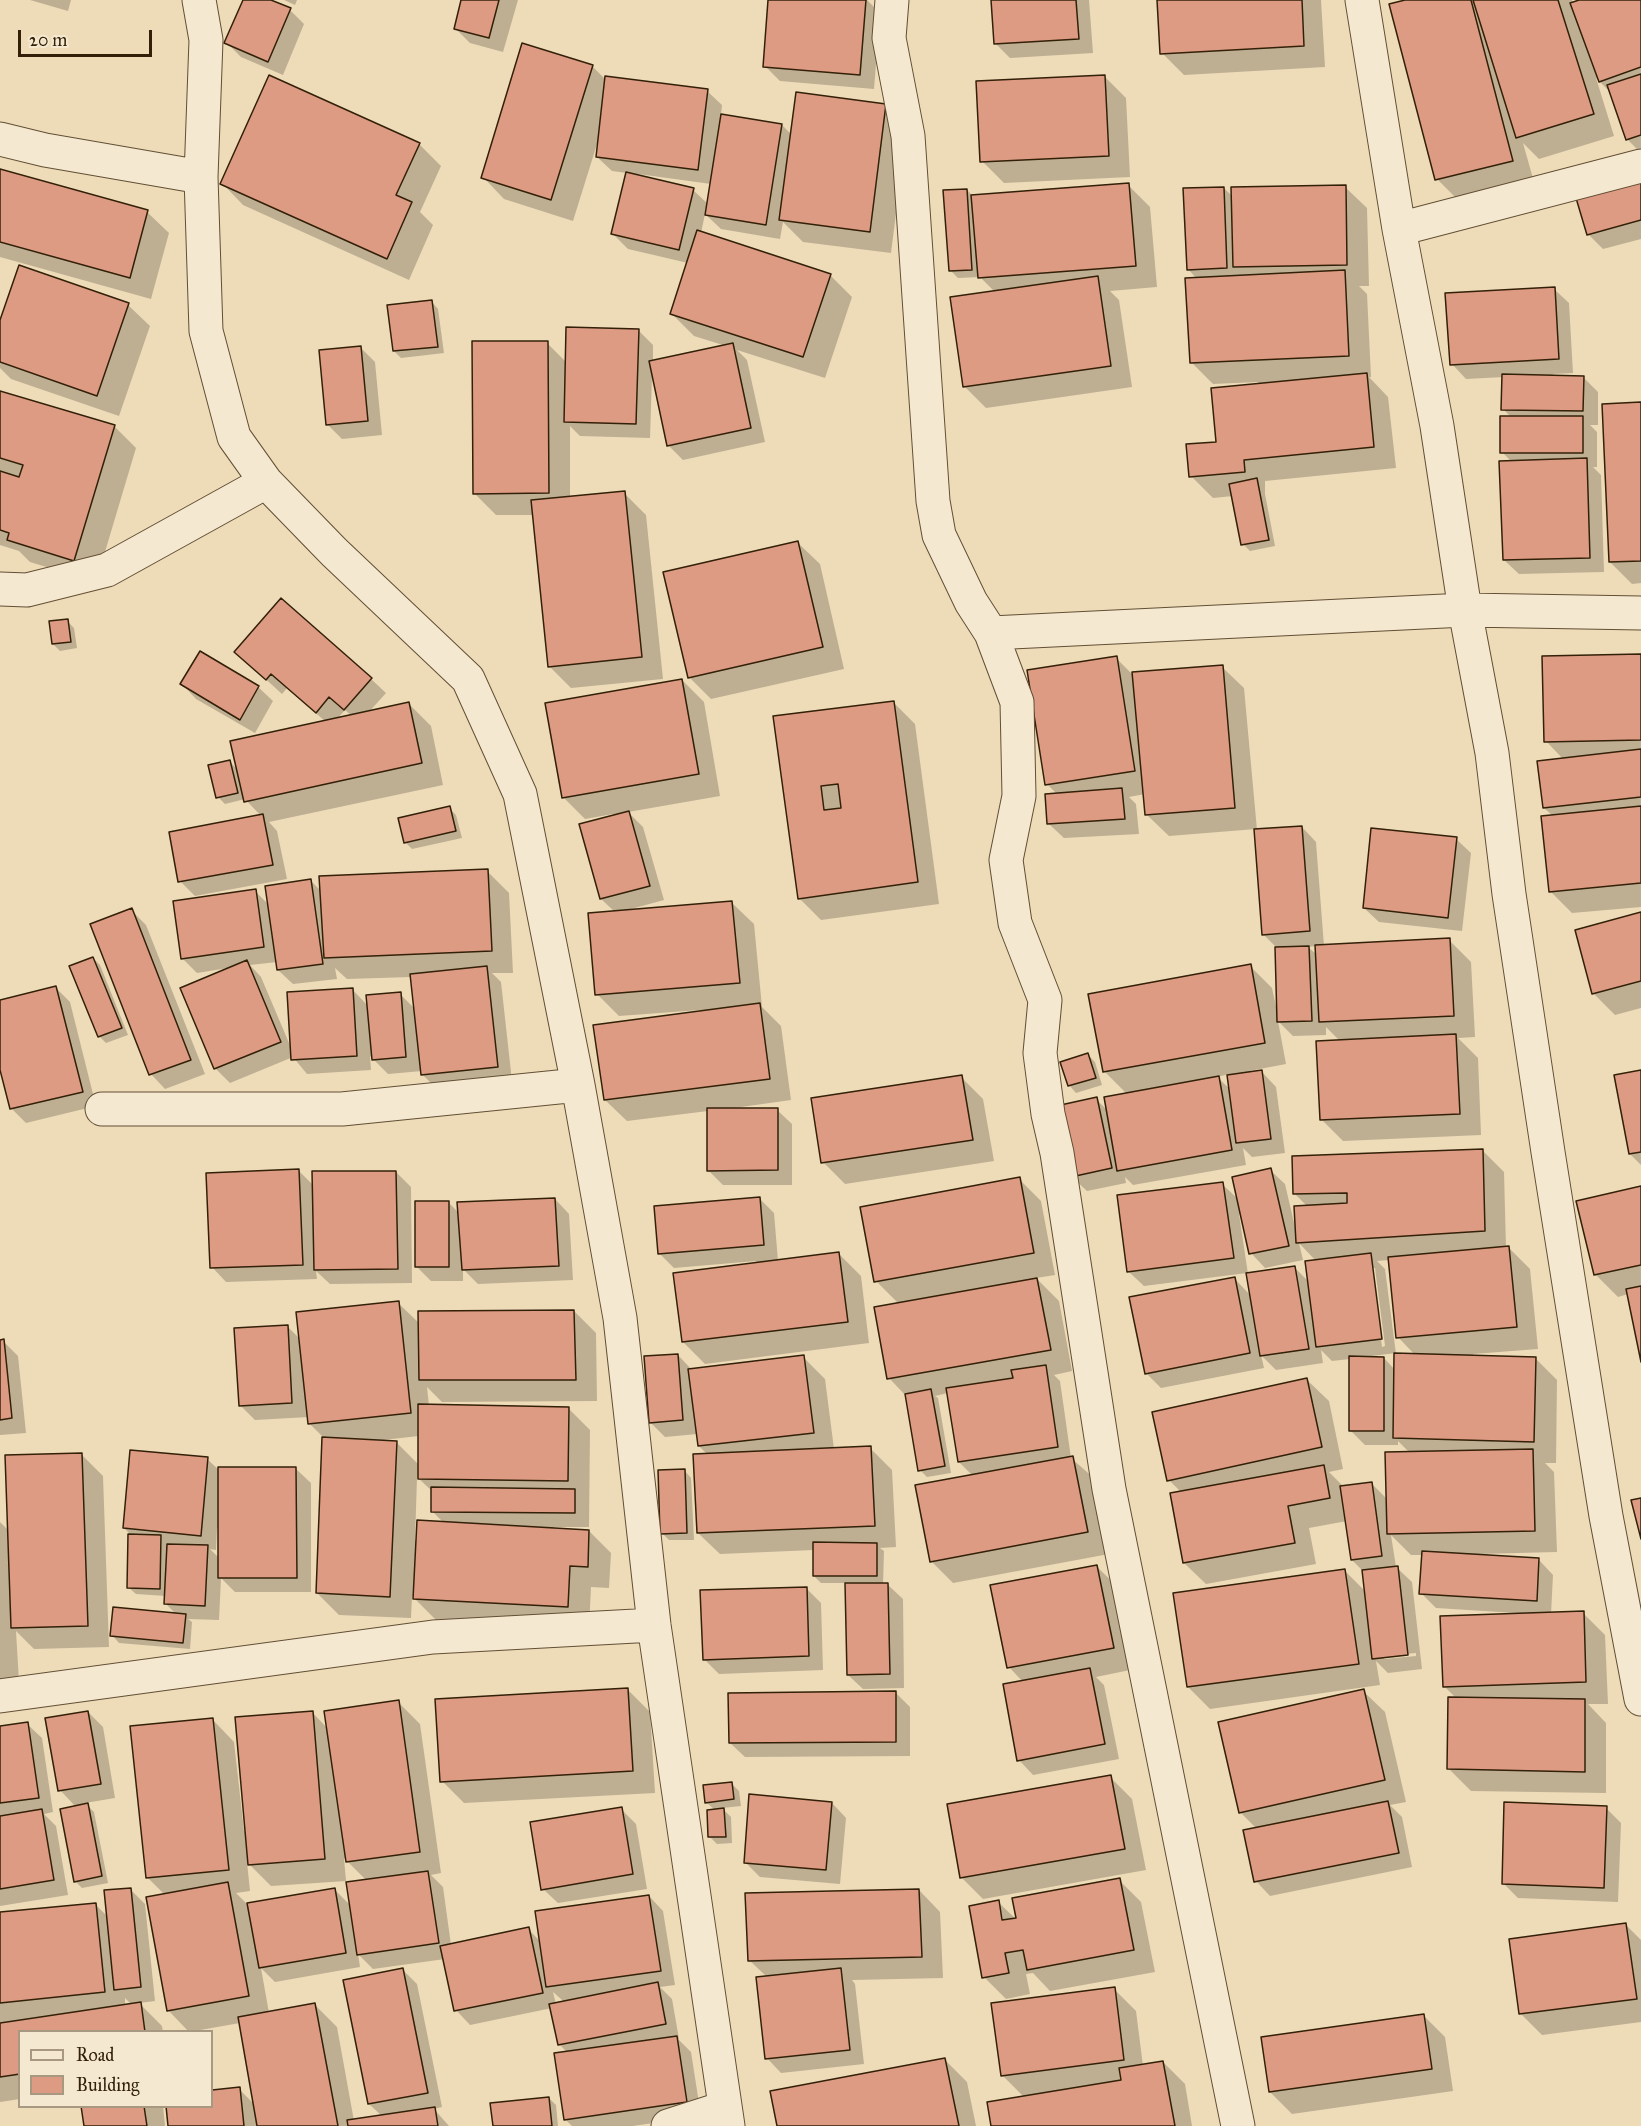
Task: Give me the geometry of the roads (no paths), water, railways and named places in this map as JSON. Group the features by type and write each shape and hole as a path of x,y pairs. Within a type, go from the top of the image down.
{"street":[{"path":"199,0 206,40 201,177 206,331 234,437 266,482 334,552 468,679 520,794 578,1085 620,1318 654,1625 726,2117 668,2126"},
{"path":"892,0 889,38 908,136 933,501 939,535 971,602 991,633 1017,702 1019,796 1006,860 1015,923 1045,1000 1040,1053 1047,1114 1057,1153 1108,1489 1238,2126"},
{"path":"1362,0 1399,229 1437,426 1464,610 1492,753 1509,894 1606,1516 1641,1699"},
{"path":"0,140 201,177"},
{"path":"1399,229 1641,166"},
{"path":"0,589 27,590 107,570 266,482"},
{"path":"991,633 1464,610 1641,613"},
{"path":"102,1109 342,1109 578,1085"},
{"path":"0,1696 433,1637 654,1625"}]}
